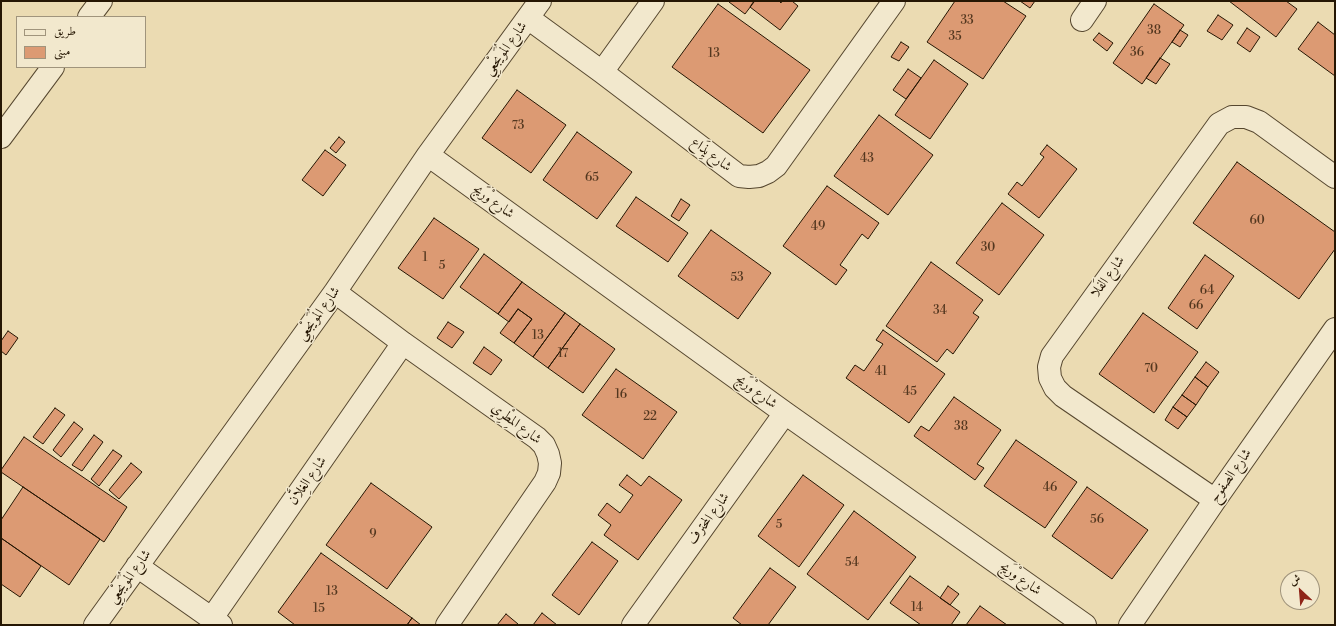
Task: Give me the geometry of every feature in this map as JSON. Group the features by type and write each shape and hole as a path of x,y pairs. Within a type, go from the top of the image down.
{"street":[{"path":"90,16 101,1"},
{"name":"شارع المُوَيجْعِي","path":"95,625 335,292 428,155 540,1"},
{"path":"602,72 653,1"},
{"name":"شارع يِذَاع","path":"528,18 602,72 738,176 749,177 759,176 776,166 894,1"},
{"path":"1082,20 1095,1"},
{"path":"1,138 52,68"},
{"name":"شارع الفَلا","path":"1215,500 1063,396 1055,388 1050,378 1049,367 1052,356 1219,124 1232,117 1246,116 1259,122 1335,177"},
{"name":"شارع وْرَيج","path":"428,155 785,413 1085,625"},
{"name":"شارع المِطْرِي","path":"335,292 403,343 537,438 544,445 548,454 550,463 549,473 545,482 447,625"},
{"name":"شارع الصفوح","path":"1130,625 1215,500 1335,329"},
{"name":"شارع الغِلاَّن","path":"216,622 403,343"},
{"name":"شارع المحترف","path":"633,625 785,413"},
{"path":"137,566 216,622"}],"building":[{"path":"754,1 779,1 781,3 782,1 792,1 798,6 780,30 750,7"},
{"path":"955,1 1003,1 1026,16 983,79 927,42"},
{"path":"1020,1 1035,1 1030,8"},
{"path":"1229,1 1286,1 1297,9 1276,37"},
{"path":"729,2 754,2 745,14"},
{"path":"718,4 810,70 763,133 672,67"},
{"path":"1154,4 1184,25 1142,84 1113,63"},
{"path":"1218,15 1233,25 1222,40 1207,31"},
{"path":"1318,22 1335,35 1335,76 1298,49"},
{"path":"1247,28 1260,37 1250,52 1237,43"},
{"path":"1180,30 1188,35 1180,47 1172,42"},
{"path":"1099,33 1113,43 1107,51 1093,40"},
{"path":"901,42 909,47 899,61 891,57"},
{"path":"1160,58 1170,64 1156,84 1146,78"},
{"path":"934,60 968,84 930,139 895,115"},
{"path":"908,69 921,78 906,99 893,90"},
{"path":"517,90 566,125 531,173 482,138"},
{"path":"879,115 933,155 888,215 834,176"},
{"path":"577,132 632,172 597,219 543,180"},
{"path":"339,137 345,142 336,153 330,148"},
{"path":"1047,145 1077,169 1039,218 1008,194 1017,182 1022,186 1044,157 1040,154"},
{"path":"325,150 346,165 323,196 302,180"},
{"path":"1237,162 1335,232 1335,249 1299,299 1193,223"},
{"path":"827,186 879,223 868,239 862,234 840,265 847,270 836,285 783,246"},
{"path":"636,197 688,233 668,262 616,226"},
{"path":"681,199 690,205 679,221 671,216"},
{"path":"1002,203 1044,235 999,295 956,263"},
{"path":"434,218 479,249 443,299 398,268"},
{"path":"711,230 771,273 738,319 678,276"},
{"path":"484,254 522,282 498,314 460,287"},
{"path":"1205,255 1234,276 1197,329 1168,308"},
{"path":"931,262 983,300 973,313 979,317 953,354 947,349 937,362 886,326"},
{"path":"522,282 565,313 533,357 514,343 532,319 518,309 509,322 498,314"},
{"path":"518,309 532,319 514,343 500,333"},
{"path":"565,313 580,324 548,368 533,357"},
{"path":"1143,313 1198,352 1154,413 1099,374"},
{"path":"448,322 464,332 452,348 437,338"},
{"path":"580,324 615,349 583,393 548,368"},
{"path":"883,330 945,374 909,423 846,378 855,365 864,371 883,344 876,340"},
{"path":"8,331 18,338 6,355 1,351 1,341"},
{"path":"484,347 502,360 491,375 473,363"},
{"path":"1206,362 1219,372 1208,387 1195,377"},
{"path":"616,369 677,412 643,459 582,415"},
{"path":"1195,377 1208,387 1196,405 1182,395"},
{"path":"1182,395 1196,405 1187,417 1173,407"},
{"path":"954,397 1001,430 977,464 984,468 975,480 914,436 921,426 929,431"},
{"path":"1173,407 1187,417 1178,429 1165,420"},
{"path":"55,408 65,415 43,444 33,437"},
{"path":"74,422 83,429 61,457 53,450"},
{"path":"94,435 103,442 82,471 72,465"},
{"path":"24,437 127,507 104,542 1,472"},
{"path":"1016,440 1077,482 1045,528 984,486"},
{"path":"113,450 122,456 99,486 91,479"},
{"path":"131,463 142,472 119,499 109,490"},
{"path":"627,475 641,486 649,476 682,500 638,560 604,535 611,525 598,515 607,503 620,513 633,495 619,485"},
{"path":"803,475 844,505 799,567 758,536"},
{"path":"371,483 432,527 387,589 326,545"},
{"path":"23,487 100,539 69,585 1,538 1,520"},
{"path":"1087,487 1148,530 1112,579 1052,536"},
{"path":"854,511 916,557 868,620 807,574"},
{"path":"1,538 41,566 20,597 1,584"},
{"path":"592,542 618,561 579,615 552,595"},
{"path":"321,553 412,618 407,625 295,625 278,612"},
{"path":"770,568 796,587 768,625 742,625 733,618"},
{"path":"910,576 960,612 951,625 921,625 890,603"},
{"path":"948,586 959,594 950,605 940,598"},
{"path":"980,606 1007,625 966,625"},
{"path":"542,613 557,625 533,625"},
{"path":"506,614 518,624 497,625"},
{"path":"412,618 421,625 407,625"}]}
